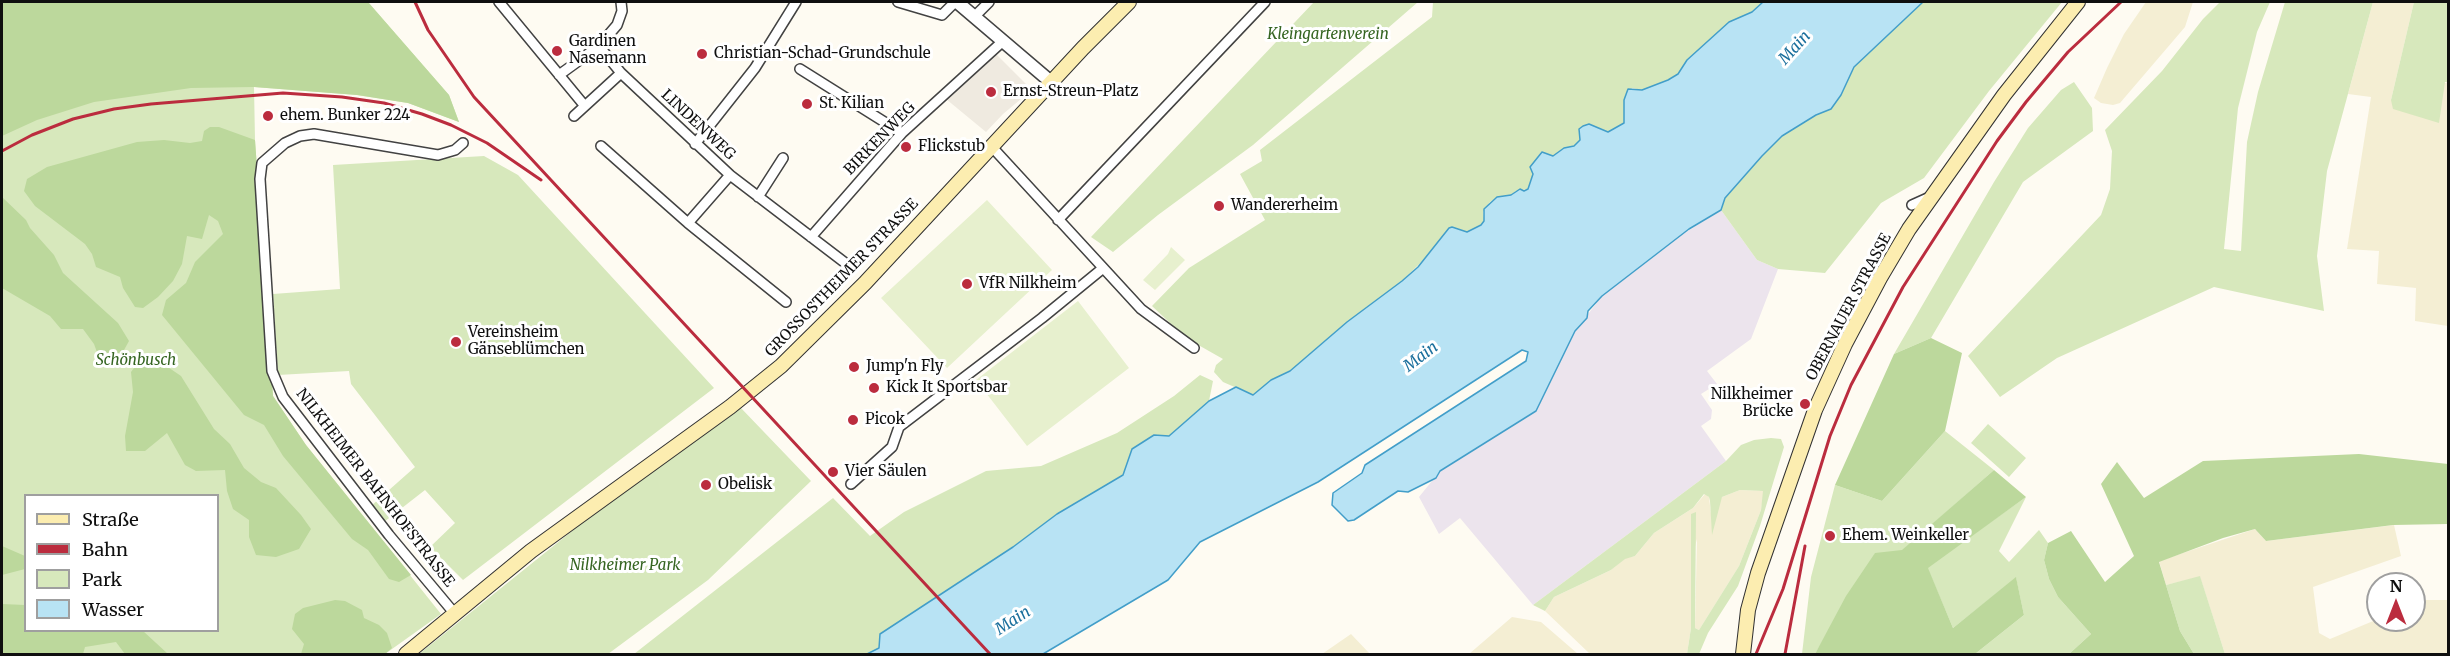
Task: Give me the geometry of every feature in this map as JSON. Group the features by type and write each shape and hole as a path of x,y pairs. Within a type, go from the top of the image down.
{"main road":[{"name":"GROSSOSTHEIMER STRASSE","path":"406,654 531,551 730,407 781,366 857,291 1051,82 1129,2"},
{"name":"OBERNAUER STRASSE","path":"1743,654 1748,610 1768,543 1823,388 1880,278 1933,195 2004,95 2078,2"}],"street":[{"path":"499,2 584,105"},
{"path":"559,75 599,46 616,25 622,11 621,2"},
{"path":"695,144 755,68 796,2"},
{"path":"898,2 942,15 956,2 1051,82"},
{"path":"975,16 988,2"},
{"path":"1058,220 1265,2"},
{"name":"BIRKENWEG","path":"811,237 902,133 1002,42"},
{"name":"LINDENWEG","path":"599,46 621,73 730,175 844,262"},
{"path":"800,69 902,133"},
{"path":"574,116 621,73"},
{"name":"NILKHEIMER BAHNHOFSTRASSE","path":"455,614 389,535 283,397 272,370 260,179 262,163 285,143 300,136 314,134 438,155 455,150 463,143"},
{"path":"601,146 688,223 786,302"},
{"path":"992,147 1141,309 1194,348"},
{"path":"758,197 783,158"},
{"path":"688,223 730,175"},
{"name":"OBERNAUER STRASSE","path":"1912,205 1933,195"},
{"path":"851,484 892,447 899,427 1042,318 1102,268"}],"shaded area":[{"path":"2146,2 2193,2 2185,27 2120,103 2113,105 2101,103 2094,98 2107,68 2124,34"},
{"path":"2373,2 2414,2 2391,100 2448,82 2448,326 2415,321 2416,288 2377,284 2379,251 2347,249 2371,97 2348,94"},
{"name":"Ernst-Streun-Platz","path":"995,53 1027,85 1029,90 986,132 946,99"},
{"path":"1721,210 1757,260 1778,269 1751,339 1707,371 1717,384 1701,394 1712,410 1711,419 1701,426 1726,461 1533,605 1460,518 1439,534 1419,497 1440,471 1536,411 1575,331 1602,296 1686,232"},
{"path":"1740,490 1764,491 1761,510 1739,566 1699,630 1695,628 1697,539 1692,557 1691,628 1687,654 1590,654 1545,611 1554,597 1611,570 1625,558 1635,556 1654,533 1693,508 1705,494 1709,497 1711,514 1722,497"},
{"path":"2394,525 2401,556 2313,587 2319,633 2330,639 2366,624 2366,632 2426,632 2426,600 2448,600 2448,654 2225,654 2200,577 2166,585 2159,561 2255,529 2266,541"},
{"path":"1512,617 1541,622 1578,654 1469,654"},
{"path":"1351,634 1370,654 1322,654"}],"green space":[{"name":"Schönbusch","path":"2,2 368,2 449,95 459,122 408,103 357,95 254,87 255,140 273,396 306,445 441,614 385,654 2,654"},
{"path":"2,2 368,2 449,95 459,122 408,103 357,95 254,87 191,88 94,102 37,120 2,136"},
{"name":"Kleingartenverein","path":"1314,2 1418,2 1253,145 1158,215 1113,252 1091,237"},
{"path":"1433,2 1763,2 1752,12 1729,22 1687,60 1678,74 1642,90 1632,88 1624,108 1625,123 1608,132 1589,124 1579,134 1580,140 1574,146 1564,148 1554,156 1541,152 1531,167 1533,174 1528,189 1497,197 1490,202 1483,212 1484,221 1481,225 1467,232 1456,228 1402,281 1347,322 1290,371 1271,380 1253,395 1223,382 1214,372 1216,365 1223,359 1186,338 1152,306 1189,268 1265,220 1240,174 1262,161 1260,150 1432,17"},
{"path":"1923,2 2062,2 1989,91 1924,178 1881,203 1825,273 1778,269 1757,260 1721,210 1721,203 1782,136 1816,115 1831,109 1841,95 1854,67"},
{"path":"2220,2 2270,2 2257,32 2238,108 2224,249 2241,251 2247,142 2258,92 2285,2 2373,2 2327,171 2317,256 2324,311 2214,287 2057,358 2000,397 1968,356 2101,215 2110,189 2112,151 2105,130 2162,71 2203,19"},
{"path":"2414,2 2448,2 2448,82 2445,82 2439,123 2393,109 2391,100"},
{"path":"2074,82 2092,108 2093,131 2023,182 1931,338 1894,354 2028,128 2061,90"},
{"path":"210,127 219,127 255,140 273,396 306,445 411,575 399,582 389,579 368,550 352,539 283,456 264,425 244,415 162,315 166,300 186,283 195,262 223,234 218,221 209,215 202,239 187,236 182,264 173,281 158,297 143,308 135,307 123,288 120,277 96,267 92,254 85,244 35,206 24,191 27,179 47,167 137,142 164,140 190,143 202,141 204,131"},
{"path":"484,156 518,175 714,388 463,580 430,547 455,523 425,490 384,522 371,506 415,467 351,384 349,371 278,375 273,294 340,289 333,165"},
{"path":"2,197 26,220 30,228 54,255 63,273 118,323 129,341 119,359 101,363 94,344 83,329 61,329 50,316 2,288"},
{"name":"VfR Nilkheim","path":"987,200 1052,270 947,368 881,298"},
{"path":"1171,247 1185,260 1155,290 1143,280 1168,254"},
{"path":"1078,301 1129,368 1027,446 976,380"},
{"path":"1931,338 1962,353 1945,431 1882,501 1835,485 1894,354"},
{"path":"156,359 181,376 214,429 230,444 244,468 261,482 276,488 301,515 311,529 299,549 276,557 256,555 249,537 249,520 233,509 227,491 225,470 196,471 185,465 167,433 145,451 126,451 125,436 133,392 131,372 140,360"},
{"path":"1200,375 1213,381 1209,401 1184,426 1169,436 1154,435 1132,449 1123,475 1057,514 1013,547 880,634 879,648 867,654 634,654 833,498 870,536 904,512 986,471 1041,466 1117,433 1174,396"},
{"name":"Nilkheimer Park","path":"740,407 811,481 708,580 608,654 419,654 587,519"},
{"path":"1988,424 2026,458 2009,477 1971,443"},
{"path":"1945,431 1994,470 1902,551 1875,554 1815,654 1802,654 1811,577 1835,485 1882,501"},
{"path":"1781,439 1784,447 1760,526 1738,586 1708,633 1699,654 1687,654 1691,628 1691,514 1696,512 1695,628 1699,630 1739,566 1761,510 1763,491 1740,490 1722,497 1712,535 1710,501 1709,497 1704,494 1693,508 1654,533 1635,556 1625,559 1611,570 1554,597 1545,611 1533,605 1726,461 1741,445 1754,440"},
{"path":"2359,454 2448,464 2448,524 2393,525 2266,541 2255,529 2223,538 2159,562 2180,631 2194,654 2069,654 2091,634 2058,597 2049,579 2044,560 2048,543 2071,531 2105,582 2134,556 2101,484 2117,462 2144,498 2203,461"},
{"path":"1994,470 2026,497 1928,568 1953,628 2016,577 2024,615 1975,654 1815,654 1846,596 1875,553 1902,550"},
{"path":"2026,497 1999,551 2009,562 2039,530 2048,543 2044,560 2049,579 2058,597 2091,634 2069,654 1975,654 2024,615 2016,578 1953,628 1927,567"},
{"path":"2,546 24,556 24,569 2,575"},
{"path":"2200,576 2225,654 2194,654 2180,631 2166,585"},
{"path":"335,600 345,601 362,610 364,618 379,625 387,633 392,648 385,654 301,654 304,644 292,629 295,614 303,608"},
{"path":"2,604 24,605 24,632 144,632 168,654 125,654 116,642 85,647 83,654 2,654"}],"water":[{"name":"Main","path":"1763,2 1923,2 1854,67 1841,95 1831,109 1816,115 1782,136 1725,198 1721,210 1689,229 1602,296 1588,311 1587,318 1575,331 1536,411 1440,471 1436,478 1408,492 1398,491 1354,520 1348,521 1332,505 1333,493 1362,473 1365,465 1526,361 1528,352 1522,350 1318,482 1200,542 1168,580 1043,654 867,654 879,648 880,634 1013,547 1057,514 1123,475 1132,449 1154,435 1169,436 1209,401 1236,387 1253,395 1271,380 1290,371 1347,322 1418,267 1449,228 1467,232 1481,225 1484,221 1484,209 1497,197 1511,195 1520,189 1524,191 1528,189 1533,174 1530,167 1542,152 1553,156 1564,148 1574,146 1580,140 1579,129 1583,126 1589,124 1608,132 1624,123 1624,100 1628,89 1642,90 1678,74 1687,60 1729,22 1752,12"}],"railway":[{"path":"415,2 428,30 474,97 990,654"},
{"path":"1756,654 1783,589 1830,436 1851,385 1903,287 1997,141 2026,102 2068,52 2121,2"},
{"path":"2,151 32,135 73,119 114,109 283,93 342,97 384,103 422,114 487,143 541,180"},
{"path":"1785,654 1805,546"}],"place":[{"name":"Gardinen Nasemann","path":"557,51"},
{"name":"Christian-Schad-Grundschule","path":"702,54"},
{"name":"Ernst-Streun-Platz","path":"991,92"},
{"name":"St. Kilian","path":"807,104"},
{"name":"ehem. Bunker 224","path":"268,116"},
{"name":"Flickstub","path":"906,147"},
{"name":"Wandererheim","path":"1219,206"},
{"name":"VfR Nilkheim","path":"967,284"},
{"name":"Vereinsheim Gänseblümchen","path":"456,342"},
{"name":"Jump'n Fly","path":"854,367"},
{"name":"Kick It Sportsbar","path":"874,388"},
{"name":"Nilkheimer Brücke","path":"1805,404"},
{"name":"Picok","path":"853,420"},
{"name":"Vier Säulen","path":"833,472"},
{"name":"Obelisk","path":"706,485"},
{"name":"Ehem. Weinkeller","path":"1830,536"}]}
